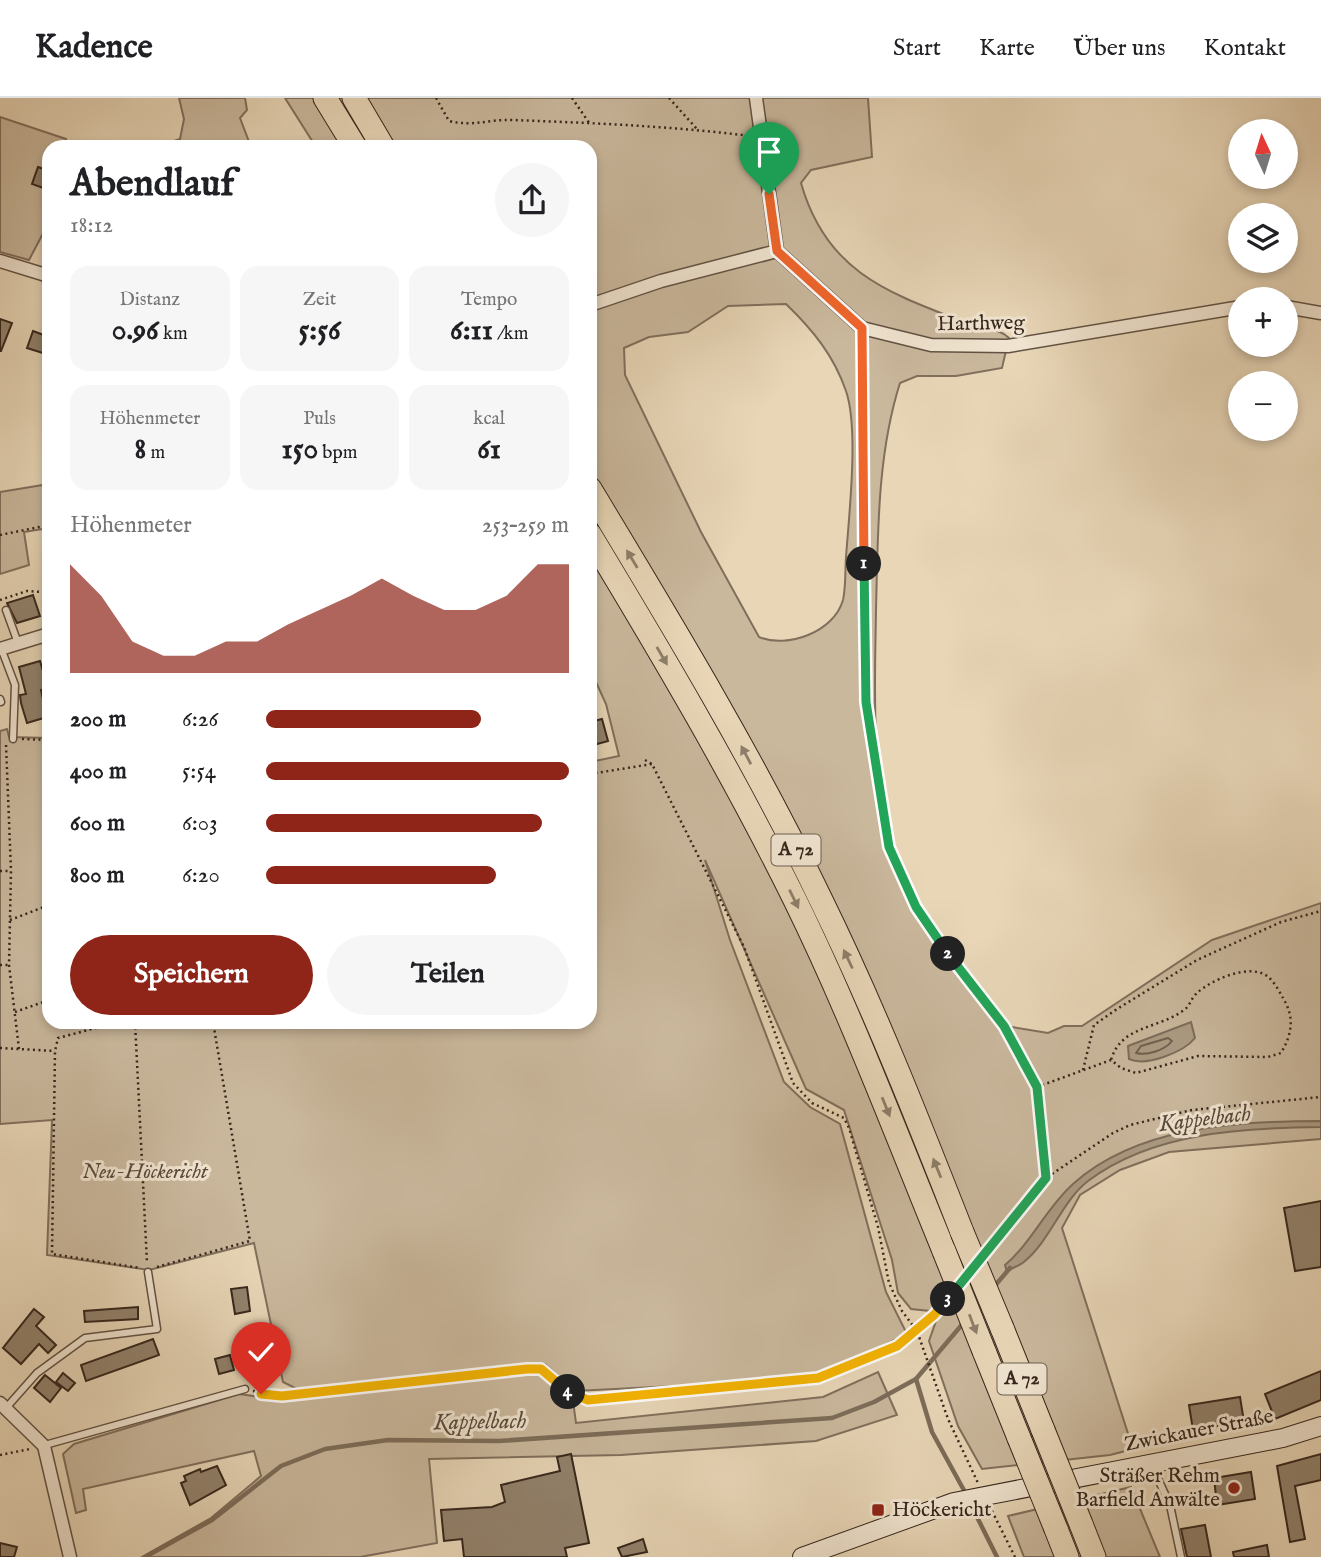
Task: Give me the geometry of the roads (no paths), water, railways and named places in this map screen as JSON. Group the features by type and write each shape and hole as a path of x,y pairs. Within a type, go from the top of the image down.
{"highway":[{"path":"326,98 351,140"},
{"path":"354,98 379,140"},
{"name":"A 72","path":"597,501 723,713 821,900 882,1033 1094,1557"},
{"name":"A 72","path":"597,547 693,708 795,901 856,1035 1067,1557"}],"main road":[{"name":"Zwickauer Straße","path":"802,1557 954,1502 1283,1438 1321,1426"}],"street":[{"path":"597,303 661,281 777,251 756,98"},
{"name":"Harthweg","path":"777,251 862,328 931,345 1008,346 1228,309"},
{"path":"0,261 42,274"},
{"path":"1298,309 1321,313"},
{"path":"0,649 42,636"},
{"path":"3,1405 44,1446 70,1557"}],"lane":[{"path":"6,610 18,643"},
{"path":"0,649 15,685 13,739"},
{"path":"3,1405 37,1373 85,1338 157,1329 148,1271"},
{"path":"44,1446 245,1389"},
{"path":"1152,1464 1170,1505 1181,1557"}],"water":[{"path":"1191,1022 1195,1038 1182,1048 1154,1060 1129,1059 1128,1046"},
{"path":"1321,1121 1321,1127 1261,1129 1200,1136 1141,1152 1113,1165 1079,1189 1034,1252 1023,1263 1007,1272 1005,1265 1064,1193 1099,1165 1127,1150 1190,1131 1223,1126"}],"waterway":[{"name":"Kappelbach","path":"993,1288 1010,1268"},
{"name":"Kappelbach","path":"145,1557 212,1520 281,1466 325,1449 388,1440 499,1441 832,1418 874,1402 916,1379 965,1321"},
{"path":"916,1379 932,1432 966,1494"},
{"path":"971,1505 997,1557"}],"place":[{"name":"Sträßer Rehm Barfield Anwälte","path":"1234,1488"},
{"name":"Höckericht","path":"878,1510"}],"park label":[{"name":"Neu-Höckericht","path":"145,1172"}]}
